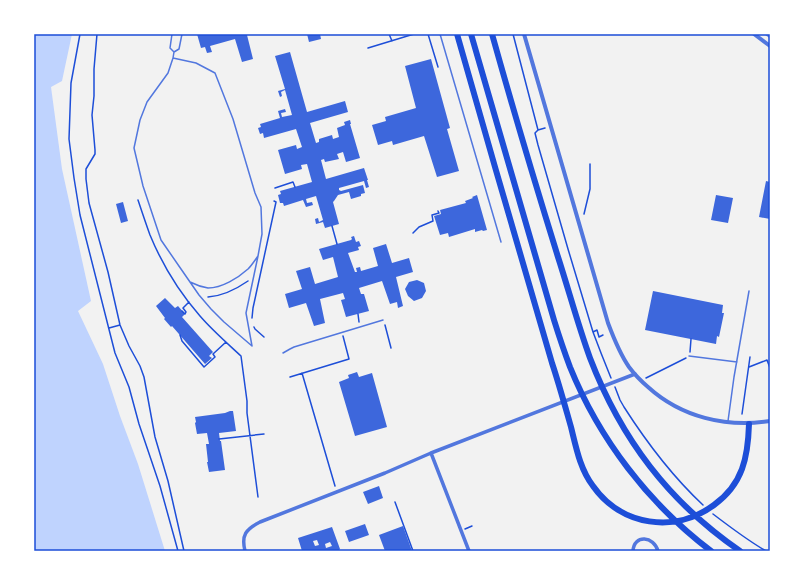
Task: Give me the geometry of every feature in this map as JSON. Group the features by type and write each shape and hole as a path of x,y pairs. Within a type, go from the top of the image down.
{"highway":[{"path":"457,34 580,461 592,486 616,509 629,516 643,520 672,522 700,514 723,497 733,486 746,457 749,424"},
{"path":"471,34 554,320 565,354 577,383 606,437 634,476 663,509 711,551"},
{"path":"492,34 542,206 583,339 600,382 630,439 656,475 673,494 707,526 740,551"}],"street":[{"path":"524,34 608,323 621,354 641,381 670,404 682,410 705,418 728,422 749,424 770,421"},
{"path":"754,34 770,46"},
{"path":"244,551 243,544 245,534 251,527 260,522 431,453 635,374"},
{"path":"431,453 469,551"},
{"path":"633,551 633,546 635,543 641,539 648,539 654,543 658,551"}],"lane":[{"path":"172,34 170,48 174,52"},
{"path":"173,58 196,63 215,73 233,119 254,189 261,207 262,234 246,313 252,346 224,322 202,298 161,240 143,186 134,148 140,120 147,102 168,73 174,52 179,48 182,34"},
{"path":"440,34 501,242"},
{"path":"190,282 209,288 223,285 240,276 258,256"},
{"path":"728,422 749,291"},
{"path":"283,354 294,347 383,321"},
{"path":"689,356 737,362"}],"path":[{"path":"80,34 71,84 70,122 70,146 80,215 108,328 115,352 129,387 139,424 160,486 178,551"},
{"path":"97,34 92,115 95,150 86,169 88,203 108,272 120,325 144,377 154,431 166,474 184,551"},
{"path":"389,34 392,41"},
{"path":"368,48 414,34"},
{"path":"428,34 438,67"},
{"path":"513,34 538,130 535,133 538,145 593,332 612,380"},
{"path":"538,130 551,126"},
{"path":"584,214 590,189 590,164"},
{"path":"275,188 293,182 295,187"},
{"path":"138,200 150,236 173,280 199,315 241,356 258,497"},
{"path":"252,319 253,308 276,202 274,201"},
{"path":"413,233 419,227 433,221 432,215 439,212 438,211"},
{"path":"332,226 337,244"},
{"path":"202,298 228,293 253,278"},
{"path":"182,311 185,314 186,312 183,308 189,302"},
{"path":"358,314 360,327"},
{"path":"383,321 391,348"},
{"path":"252,324 255,330 264,337"},
{"path":"108,328 120,325"},
{"path":"593,332 597,330 599,337 603,335"},
{"path":"290,377 349,359 343,334 347,333"},
{"path":"180,335 182,341 198,357 204,367 215,357 213,354 226,342"},
{"path":"641,381 689,356 691,339"},
{"path":"742,414 750,357"},
{"path":"749,367 767,360 770,368"},
{"path":"302,373 337,492"},
{"path":"615,387 624,407 653,450"},
{"path":"219,439 264,434"},
{"path":"394,502 413,551"}],"water":[{"path":"34,34 72,34 62,81 51,87 62,169 91,301 78,311 103,364 138,464 165,551 34,551"}],"building":[{"path":"197,34 250,34 247,35 253,59 242,62 235,39 210,46 212,52 207,53 205,47 201,48"},
{"path":"307,34 320,34 321,39 309,42"},
{"path":"290,52 307,112 345,101 348,112 310,123 316,143 319,142 319,139 332,135 333,139 339,137 337,128 345,125 344,122 350,120 360,158 346,162 343,152 337,154 339,159 325,162 324,159 321,160 326,179 364,168 368,180 369,187 366,188 364,181 339,188 341,191 363,185 365,193 351,199 349,192 338,195 333,202 339,224 325,228 323,222 316,224 315,219 318,218 319,222 323,220 316,196 306,199 307,203 312,202 313,205 306,207 303,200 284,206 283,203 280,203 278,195 281,194 280,191 312,182 307,164 301,165 302,169 285,174 278,150 296,145 297,149 302,147 296,129 264,138 263,133 260,134 258,128 261,127 260,124 280,118 278,111 285,109 286,112 281,113 282,117 292,115 285,90 281,92 282,96 280,97 278,91 285,89 275,56"},
{"path":"431,59 450,128 447,129 459,171 437,177 424,136 393,145 392,141 378,145 372,125 386,121 385,117 416,108 405,66"},
{"path":"766,181 770,182 770,219 759,217"},
{"path":"477,195 487,230 475,232 475,229 449,237 448,233 440,235 434,216 441,214 440,210 466,203 465,201"},
{"path":"716,195 733,198 728,223 711,220"},
{"path":"123,202 128,221 121,223 116,204"},
{"path":"354,236 356,242 359,241 361,246 358,247 359,250 348,253 355,272 357,272 356,268 360,267 361,271 378,266 373,248 386,244 392,263 409,258 413,272 396,277 403,306 398,308 397,302 390,304 382,281 359,288 361,294 364,294 369,311 346,317 341,300 345,299 343,293 320,299 325,323 314,326 306,303 289,308 285,294 302,289 296,271 310,267 315,284 338,277 333,257 323,260 319,249 351,240 351,237"},
{"path":"417,280 424,283 426,291 422,298 414,301 408,296 405,289 409,282"},
{"path":"653,291 723,305 722,313 724,313 716,344 645,330"},
{"path":"165,298 175,308 178,306 185,314 182,317 213,352 209,356 212,358 205,364 164,319 165,318 156,306"},
{"path":"357,372 359,377 372,373 387,427 355,436 339,382 349,378 348,375"},
{"path":"233,411 236,431 219,433 225,470 209,472 206,444 209,444 207,433 197,434 195,417"},
{"path":"379,486 383,498 368,504 363,492"},
{"path":"365,524 369,535 349,542 345,531"},
{"path":"403,526 412,551 385,551 379,535"},
{"path":"332,527 340,549 339,551 302,551 298,538","holes":["317,540 319,545 315,546 313,541","330,542 332,546 326,548 325,544"]}],"railway":[{"path":"766,34 770,37"}]}
